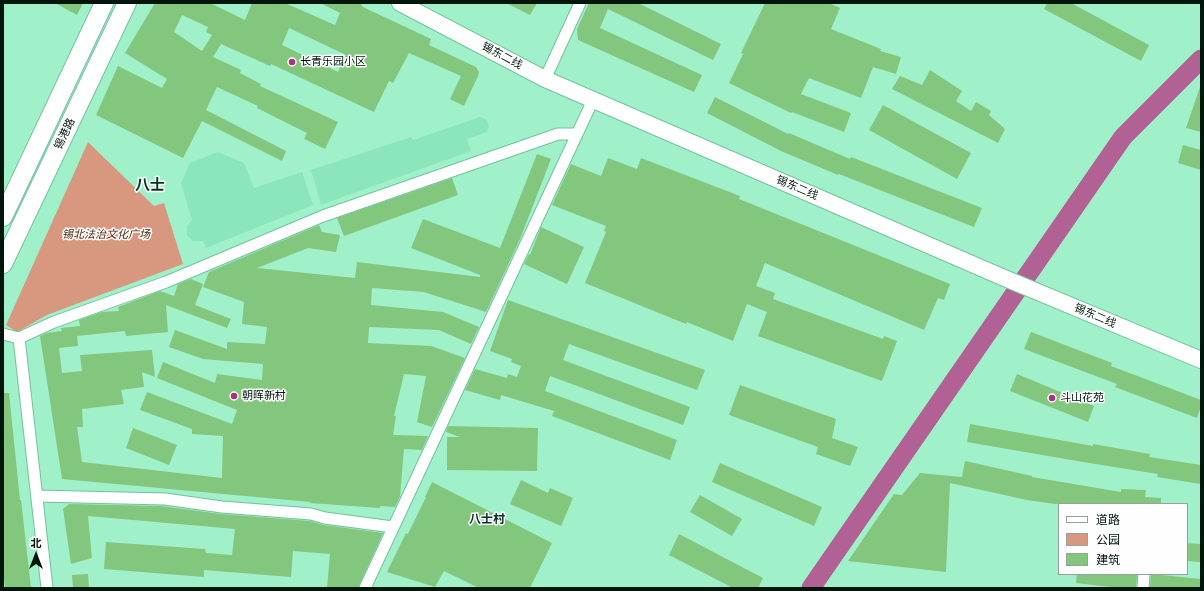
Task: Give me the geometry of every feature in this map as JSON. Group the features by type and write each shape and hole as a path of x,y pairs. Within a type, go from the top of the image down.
{"main road":[{"name":"锡港路","path":"3,217 104,3"},
{"name":"锡港路","path":"3,264 127,3"},
{"name":"锡东二线","path":"400,3 545,79 1002,277 1201,360"}],"street":[{"path":"545,79 580,3"},
{"path":"365,588 593,100"},
{"path":"3,334 19,338 54,322 166,282 323,216 558,134 577,134"},
{"path":"19,338 47,588"},
{"path":"37,496 165,499 222,507 311,514 325,518 393,527"},
{"path":"1143,588 1144,575"}],"shaded area":[{"path":"480,117 487,120 489,127 487,132 467,139 471,151 321,205 311,170 411,137 413,140"},
{"path":"218,152 244,163 254,188 302,172 313,205 206,248 203,241 193,241 187,235 187,226 192,220 181,183 190,163"}],"green space":[{"name":"锡北法治文化广场","path":"88,142 154,206 164,203 183,264 47,315 17,332 6,325"}],"building":[{"path":"55,3 83,3 77,15"},
{"path":"155,3 210,3 245,20 252,3 285,3 335,25 340,13 320,3 360,3 363,7 431,39 429,45 476,67 479,72 464,106 450,99 461,76 409,53 393,83 389,81 374,112 271,64 270,66 221,44 213,57 241,70 240,73 261,84 260,86 338,122 325,149 304,139 307,133 257,108 258,106 217,87 206,110 286,151 282,161 202,121 183,158 96,115 118,66 162,88 167,79 125,53","holes":["182,15 208,27 206,32 212,35 202,51 174,32","289,28 346,55 338,72 282,45"]},
{"path":"506,3 537,3 530,15"},
{"path":"589,3 638,3 721,44 713,60 608,9 600,28 702,75 694,92 578,40 577,29"},
{"path":"765,3 829,3 840,8 831,29 881,49 880,51 901,57 896,74 873,67 861,98 809,78 801,94 851,113 844,132 792,112 791,113 729,83 743,54 741,53"},
{"path":"1047,3 1071,3 1149,45 1141,61 1044,9"},
{"path":"930,70 962,91 956,101 971,111 976,102 991,111 989,115 1005,129 998,143 892,89 900,76 922,85"},
{"path":"1200,87 1201,88 1201,132 1186,128"},
{"path":"715,97 788,134 789,133 850,159 851,157 982,208 974,227 839,174 838,175 781,151 707,113"},
{"path":"883,105 971,153 957,179 869,130"},
{"path":"1183,145 1201,150 1201,170 1178,163"},
{"path":"537,154 551,159 520,239 486,312 424,292 372,288 371,305 443,312 479,327 471,344 439,330 369,327 368,343 431,346 465,358 432,427 417,422 426,376 404,374 394,416 396,416 393,435 428,436 422,450 404,449 400,496 395,507 380,506 380,508 310,503 62,479 40,336 47,333 62,331 61,328 80,326 79,320 102,312 119,311 118,307 160,291 174,296 178,284 191,279 203,284 195,305 231,319 227,328 166,305 168,332 126,336 125,331 77,336 78,346 59,348 62,373 82,371 80,355 152,350 155,377 142,372 144,387 121,390 124,404 82,409 83,427 77,427 82,462 222,478 223,436 192,434 192,429 140,410 147,392 232,424 237,410 157,378 163,362 215,383 217,374 262,380 263,364 203,359 169,347 175,330 227,349 227,342 265,344 267,327 242,324 244,302 203,287 209,272 319,225 322,232 340,235 336,252 308,248 257,268 355,278 357,262 480,277 480,275 411,248 423,219 500,248"},
{"path":"608,158 637,169 641,158 740,196 739,199 950,284 944,300 938,298 924,330 765,263 756,286 775,293 773,299 883,339 884,336 897,341 882,381 758,336 767,312 747,304 733,341 687,322 686,324 585,283 606,232 604,231 606,226 552,205 571,164 601,176"},
{"path":"452,178 458,195 344,236 337,218"},
{"path":"541,227 584,247 567,284 524,264 529,254 530,255"},
{"path":"508,300 705,370 697,390 569,344 563,360 690,407 683,425 550,376 545,391 677,440 670,460 552,416 554,411 501,395 500,400 465,390 475,369 507,378 508,374 517,377 521,366 511,362 512,359 490,351"},
{"path":"1031,332 1112,363 1111,366 1201,400 1201,406 1197,418 1115,387 1117,384 1024,349"},
{"name":"斗山花苑","path":"1017,374 1094,406 1088,422 1010,391"},
{"path":"740,385 836,419 832,438 858,447 850,466 816,454 818,447 729,415"},
{"path":"3,393 9,393 31,588 5,588 3,568"},
{"path":"970,424 1093,446 1093,444 1150,454 1149,457 1201,465 1201,484 1157,477 1158,474 967,442"},
{"path":"448,426 538,428 537,471 447,470 447,437 460,437 446,432"},
{"path":"133,428 177,445 169,465 126,448"},
{"path":"965,461 1032,477 1121,492 1121,489 1146,490 1145,497 1161,498 1161,503 1055,504 1027,500 950,483 946,572 848,561 894,494 902,495 920,473 962,477"},
{"path":"720,463 822,507 814,526 712,482"},
{"path":"521,480 548,493 550,488 573,498 561,526 510,504"},
{"path":"432,482 552,543 530,588 479,588 444,571 435,587 387,572 406,533 408,534"},
{"path":"700,495 742,519 732,536 690,512"},
{"path":"69,504 161,506 221,514 310,521 324,525 383,533 358,588 327,588 330,554 293,551 291,577 204,570 204,577 104,569 106,542 205,549 206,553 232,555 235,529 88,516 92,558 71,564 63,509"},
{"path":"679,534 763,578 758,588 733,588 669,555"},
{"path":"1188,543 1201,544 1201,562 1188,561"},
{"path":"88,574 89,588 73,588 72,575"},
{"path":"1077,575 1137,575 1136,588 1119,588 1076,583"},
{"path":"1151,575 1201,579 1201,588 1150,588"}],"waterway":[{"path":"811,588 1123,137 1201,59"}],"place":[{"name":"长青乐园小区","path":"292,62"},
{"name":"朝晖新村","path":"234,396"},
{"name":"斗山花苑","path":"1052,398"}],"district":[{"name":"八士","path":"150,186"},
{"name":"八士村","path":"487,520"}]}
